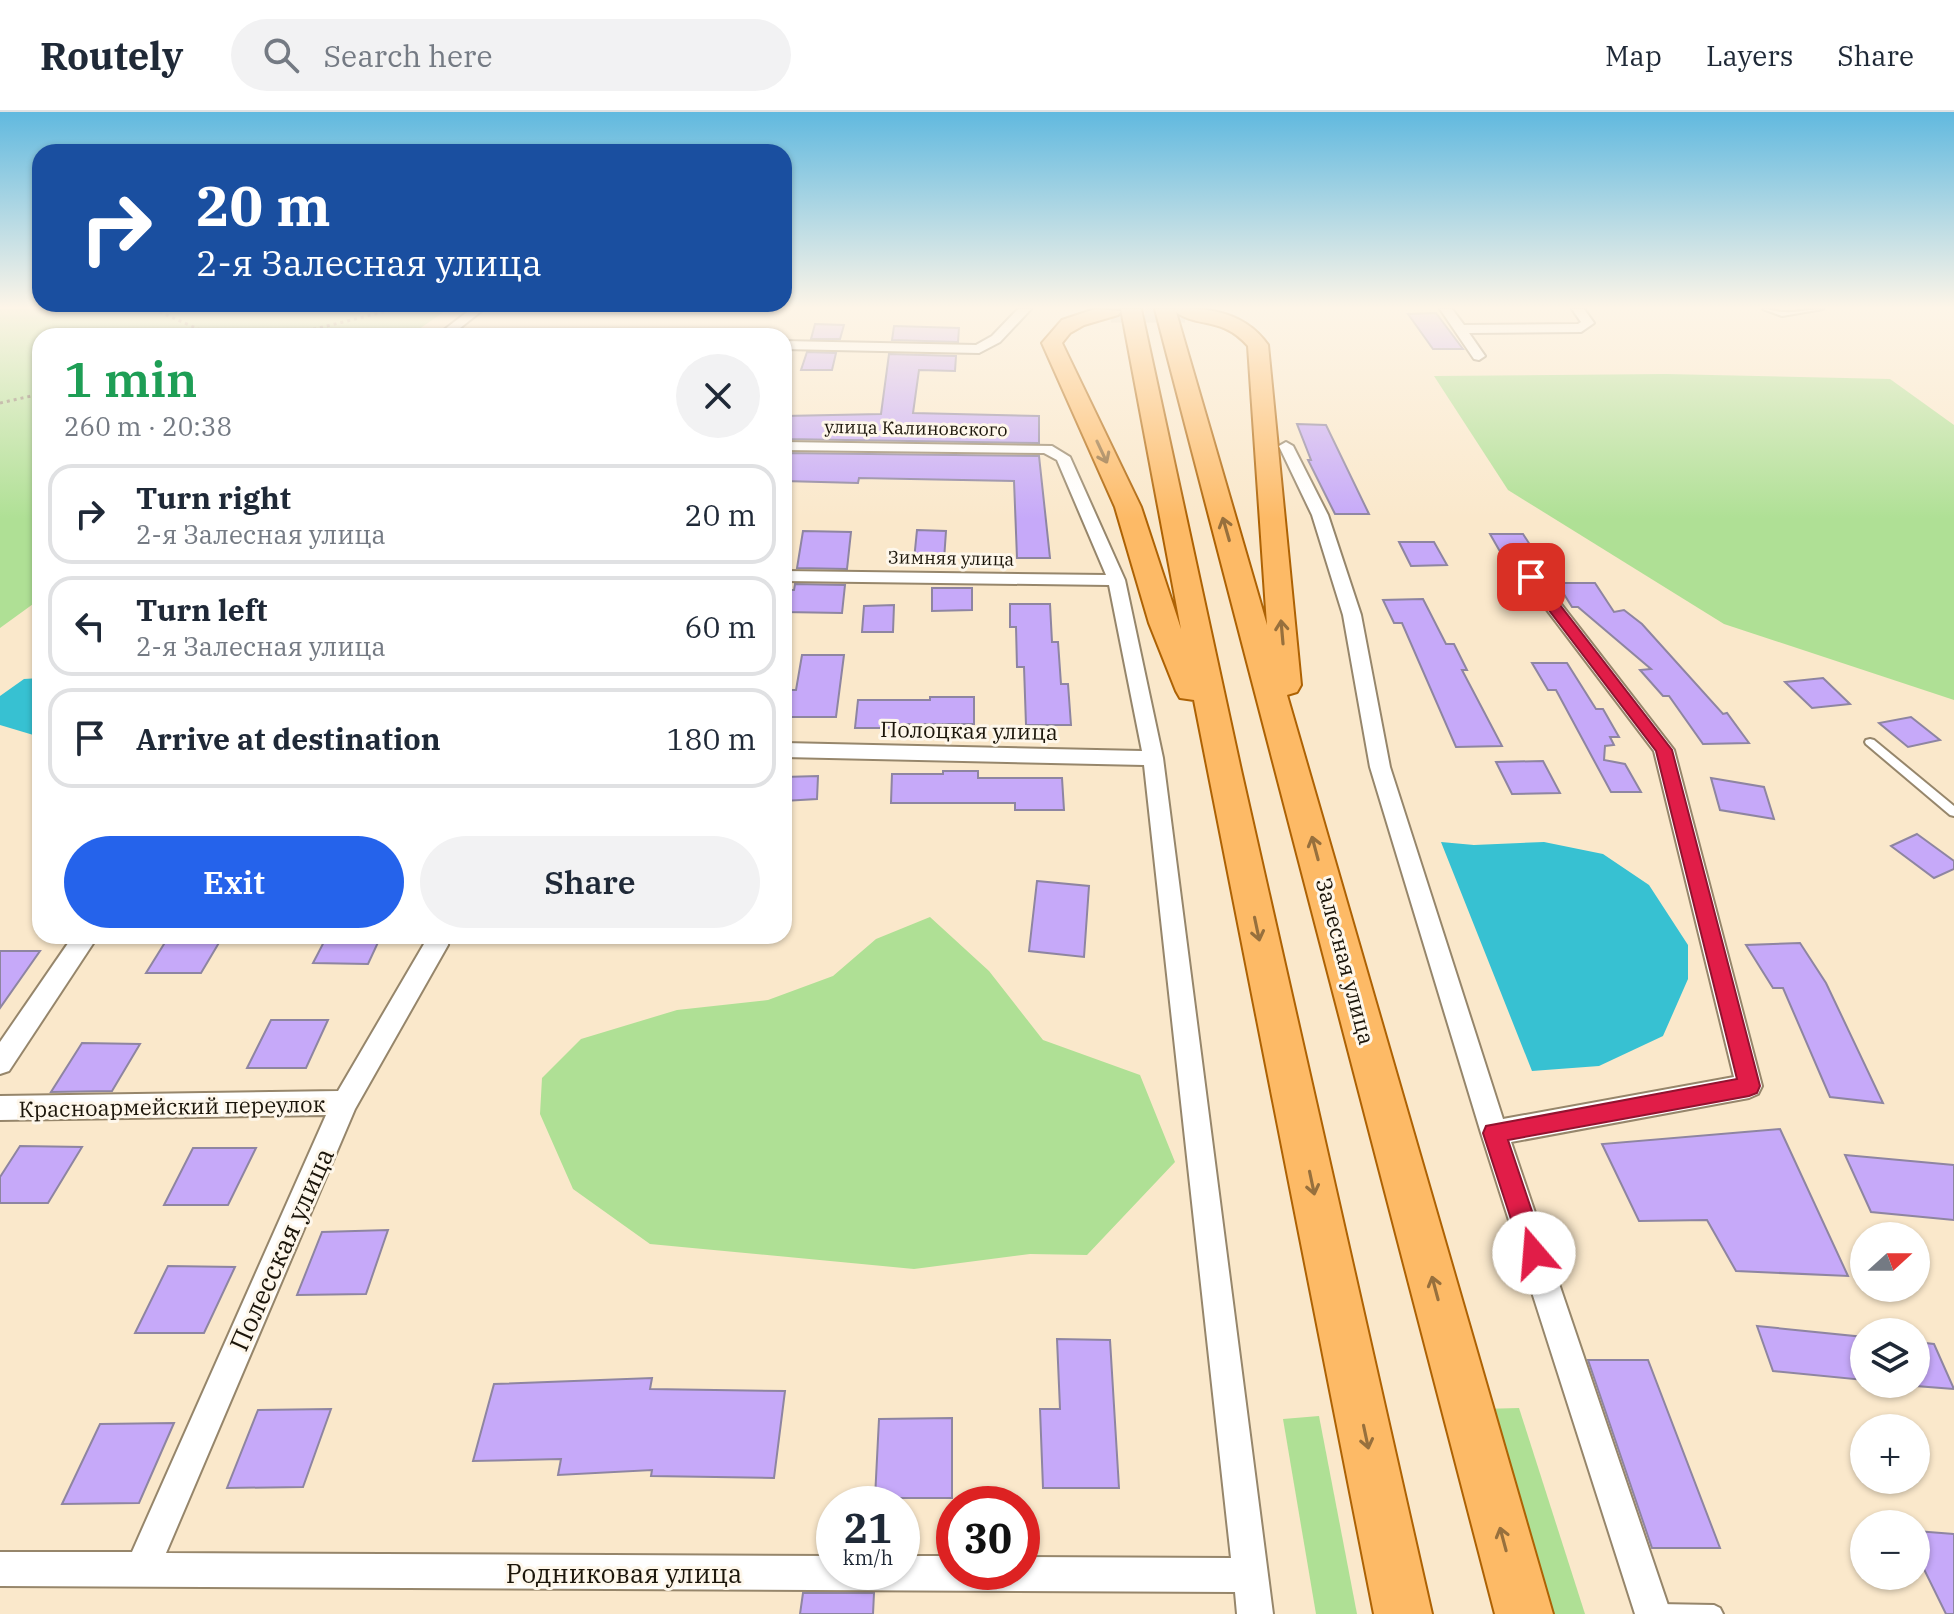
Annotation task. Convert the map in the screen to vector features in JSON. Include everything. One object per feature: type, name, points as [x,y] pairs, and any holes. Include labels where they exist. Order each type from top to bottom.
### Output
[{"type":"main road","points":[[1069,379],[1128,507],[1164,623],[1224,770]]},
{"type":"main road","points":[[1136,379],[1224,770],[1403,1614]]},
{"type":"main road","name":"Залесная улица","points":[[1193,379],[1293,766],[1524,1614]]},
{"type":"main road","points":[[1261,379],[1293,766]]},
{"type":"street","name":"улица Калиновского","points":[[792,446],[1047,449],[1063,457],[1117,580]]},
{"type":"street","points":[[1286,446],[1320,515],[1352,615],[1380,767],[1494,1133],[1653,1613]]},
{"type":"street","name":"Зимняя улица","points":[[792,576],[1117,580]]},
{"type":"street","points":[[1494,1133],[1749,1086],[1664,750],[1531,577]]},
{"type":"street","points":[[1117,580],[1153,758],[1255,1614]]},
{"type":"street","name":"Полоцкая улица","points":[[792,750],[1153,758]]},
{"type":"street","points":[[0,1063],[81,944]]},
{"type":"street","name":"Полесская улица","points":[[141,1571],[345,1103],[436,944]]},
{"type":"street","name":"Красноармейский переулок","points":[[0,1108],[345,1103]]},
{"type":"street","name":"Родниковая улица","points":[[0,1569],[1249,1575]]},
{"type":"lane","points":[[1870,742],[1954,812]]},
{"type":"lane","points":[[1653,1613],[1714,1614]]},
{"type":"path","points":[[0,403],[32,396]]},
{"type":"green space","points":[[0,379],[32,379],[32,605],[0,628]]},
{"type":"green space","points":[[1436,379],[1890,379],[1954,425],[1954,700],[1724,624],[1508,490]]},
{"type":"green space","points":[[930,917],[989,971],[1043,1040],[1140,1075],[1175,1162],[1087,1255],[1030,1254],[914,1269],[650,1244],[573,1189],[540,1114],[542,1078],[581,1039],[677,1010],[768,1000],[833,976],[876,939]]},
{"type":"green space","points":[[1519,1408],[1585,1614],[1546,1614],[1481,1409]]},
{"type":"green space","points":[[1319,1416],[1357,1614],[1316,1614],[1283,1419]]},
{"type":"water","points":[[32,678],[32,735],[0,725],[0,696],[24,679]]},
{"type":"water","points":[[1441,842],[1474,845],[1544,842],[1603,854],[1649,885],[1688,945],[1688,979],[1663,1036],[1599,1066],[1532,1071]]},
{"type":"building","points":[[886,379],[918,379],[913,413],[1039,416],[1039,443],[792,439],[792,416],[881,414]]},
{"type":"building","points":[[1297,424],[1326,425],[1369,514],[1335,514],[1308,460],[1311,460]]},
{"type":"building","points":[[792,453],[1039,456],[1050,558],[1017,558],[1014,481],[859,478],[858,483],[792,481]]},
{"type":"building","points":[[917,530],[946,531],[944,560],[914,560]]},
{"type":"building","points":[[803,531],[851,532],[847,569],[797,568]]},
{"type":"building","points":[[1490,534],[1523,534],[1536,554],[1502,555]]},
{"type":"building","points":[[1399,542],[1434,542],[1447,565],[1411,566]]},
{"type":"building","points":[[1557,583],[1595,583],[1614,612],[1624,610],[1642,624],[1723,714],[1727,713],[1749,743],[1703,744],[1669,696],[1663,696],[1640,670],[1651,669],[1578,607],[1572,607]]},
{"type":"building","points":[[795,584],[845,585],[842,613],[792,612]]},
{"type":"building","points":[[932,588],[972,588],[972,610],[932,611]]},
{"type":"building","points":[[1423,599],[1446,644],[1454,644],[1467,670],[1462,670],[1502,746],[1456,747],[1402,623],[1394,623],[1383,600]]},
{"type":"building","points":[[1010,604],[1050,604],[1052,642],[1058,642],[1061,684],[1068,684],[1071,725],[1026,725],[1024,667],[1017,667],[1016,627],[1010,627]]},
{"type":"building","points":[[894,605],[893,632],[862,632],[864,606]]},
{"type":"building","points":[[802,655],[844,655],[836,717],[792,717],[792,690],[796,690]]},
{"type":"building","points":[[1532,663],[1567,663],[1596,709],[1603,709],[1619,737],[1610,737],[1614,745],[1605,746],[1604,760],[1625,764],[1641,792],[1611,792],[1556,690],[1548,690]]},
{"type":"building","points":[[1823,678],[1850,704],[1812,708],[1785,682]]},
{"type":"building","points":[[930,697],[974,697],[974,724],[900,724],[900,728],[855,728],[858,700],[930,700]]},
{"type":"building","points":[[1911,717],[1940,740],[1908,747],[1879,723]]},
{"type":"building","points":[[1543,761],[1560,793],[1512,794],[1496,762]]},
{"type":"building","points":[[943,771],[978,771],[978,778],[1062,778],[1064,810],[1015,810],[1015,803],[891,803],[892,774],[943,774]]},
{"type":"building","points":[[818,776],[817,799],[792,801],[792,777]]},
{"type":"building","points":[[1711,778],[1764,787],[1774,819],[1720,810]]},
{"type":"building","points":[[1917,834],[1954,861],[1954,869],[1934,878],[1891,846]]},
{"type":"building","points":[[1037,881],[1089,886],[1084,957],[1029,951]]},
{"type":"building","points":[[1800,943],[1826,983],[1883,1103],[1830,1097],[1783,988],[1773,988],[1746,945]]},
{"type":"building","points":[[164,944],[218,944],[201,973],[146,973]]},
{"type":"building","points":[[323,944],[377,944],[368,964],[313,963]]},
{"type":"building","points":[[0,951],[40,951],[0,1008]]},
{"type":"building","points":[[271,1020],[328,1020],[306,1068],[247,1068]]},
{"type":"building","points":[[82,1043],[140,1044],[112,1091],[51,1092]]},
{"type":"building","points":[[1780,1129],[1848,1276],[1736,1271],[1707,1220],[1639,1221],[1602,1144]]},
{"type":"building","points":[[20,1146],[82,1147],[48,1203],[0,1203],[0,1177]]},
{"type":"building","points":[[193,1148],[256,1148],[228,1205],[164,1205]]},
{"type":"building","points":[[1845,1155],[1954,1165],[1954,1220],[1871,1212]]},
{"type":"building","points":[[388,1230],[366,1294],[297,1295],[322,1232]]},
{"type":"building","points":[[168,1266],[235,1267],[204,1333],[135,1333]]},
{"type":"building","points":[[1757,1326],[1850,1336],[1850,1379],[1773,1371]]},
{"type":"building","points":[[1057,1339],[1110,1340],[1119,1488],[1043,1488],[1040,1409],[1060,1409]]},
{"type":"building","points":[[1930,1344],[1934,1344],[1954,1389],[1930,1387]]},
{"type":"building","points":[[1588,1360],[1648,1360],[1720,1548],[1652,1548]]},
{"type":"building","points":[[652,1378],[650,1389],[785,1391],[774,1478],[651,1476],[652,1470],[558,1475],[561,1459],[473,1461],[494,1384]]},
{"type":"building","points":[[331,1409],[303,1487],[227,1488],[258,1410]]},
{"type":"building","points":[[952,1418],[952,1486],[936,1486],[936,1498],[920,1498],[920,1486],[876,1486],[879,1419]]},
{"type":"building","points":[[174,1423],[139,1503],[62,1504],[100,1424]]},
{"type":"building","points":[[1930,1532],[1954,1534],[1954,1614],[1946,1614],[1930,1581]]},
{"type":"building","points":[[803,1593],[874,1593],[873,1614],[800,1614]]},
{"type":"route","points":[[1531,577],[1664,750],[1749,1086],[1494,1133],[1534,1253]]}]
